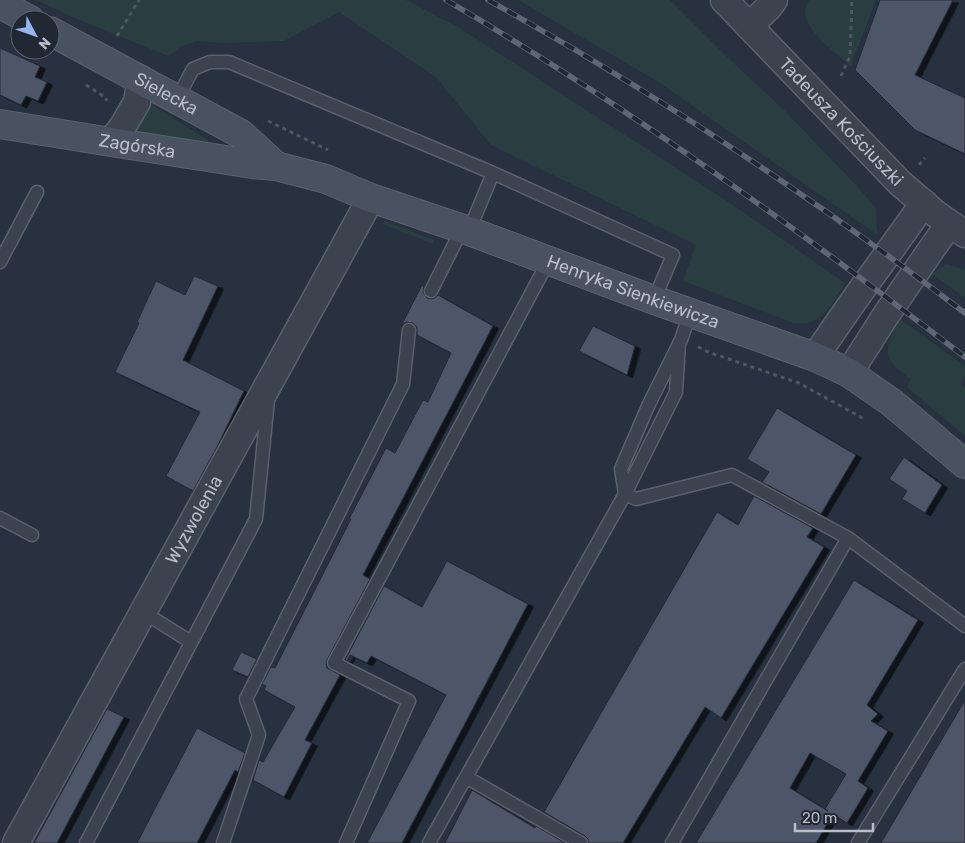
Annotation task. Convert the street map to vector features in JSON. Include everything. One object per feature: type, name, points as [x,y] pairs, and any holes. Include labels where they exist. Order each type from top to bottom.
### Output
[{"type":"street","name":"Tadeusza Kościuszki","points":[[724,0],[900,183],[957,229]]},
{"type":"street","points":[[749,26],[774,0]]},
{"type":"street","points":[[0,4],[11,10]]},
{"type":"street","name":"Sielecka","points":[[60,36],[241,134],[276,166]]},
{"type":"street","points":[[111,142],[137,102],[141,79]]},
{"type":"street","name":"Zagórska","points":[[0,124],[252,164],[276,166]]},
{"type":"street","name":"Henryka Sienkiewicza","points":[[276,166],[326,179],[371,198],[549,260],[654,300],[815,357],[849,373],[891,402],[965,464]]},
{"type":"street","name":"Wyzwolenia","points":[[16,843],[371,198]]},
{"type":"street","points":[[815,357],[924,204]]},
{"type":"street","points":[[849,373],[886,315],[936,244],[957,229]]},
{"type":"lane","points":[[177,99],[193,69],[210,62],[229,62],[493,173],[673,255],[654,300]]},
{"type":"lane","points":[[431,291],[465,230],[493,173]]},
{"type":"lane","points":[[0,262],[37,192]]},
{"type":"lane","points":[[346,843],[409,701],[334,663],[549,260]]},
{"type":"lane","points":[[625,494],[621,469],[649,404],[679,344],[690,312]]},
{"type":"lane","points":[[223,843],[259,736],[246,699],[403,384],[409,330]]},
{"type":"lane","points":[[429,843],[625,494],[676,392],[679,344]]},
{"type":"lane","points":[[86,843],[256,519],[269,382]]},
{"type":"lane","points":[[625,494],[636,499],[732,475],[848,538],[965,626]]},
{"type":"lane","points":[[0,518],[32,535]]},
{"type":"lane","points":[[672,843],[848,538]]},
{"type":"lane","points":[[143,612],[191,642]]},
{"type":"lane","points":[[858,843],[965,669]]},
{"type":"lane","points":[[466,776],[581,843]]},
{"type":"path","points":[[116,37],[138,0]]},
{"type":"path","points":[[841,76],[850,56],[852,0]]},
{"type":"path","points":[[86,85],[105,97],[108,102]]},
{"type":"path","points":[[267,120],[330,151]]},
{"type":"path","points":[[917,166],[925,158]]},
{"type":"green space","points":[[36,0],[406,0],[458,27],[733,205],[845,283],[831,306],[822,316],[807,323],[794,323],[683,281],[696,245],[491,145],[436,77],[339,12],[284,41],[224,43],[197,41],[180,47],[168,56]]},
{"type":"green space","points":[[518,0],[670,0],[783,109],[857,186],[876,208],[877,234],[657,81]]},
{"type":"green space","points":[[809,0],[876,0],[851,66],[823,42],[810,26],[805,12]]},
{"type":"green space","points":[[149,103],[211,142],[136,134]]},
{"type":"green space","points":[[385,221],[434,240],[433,244],[382,224]]},
{"type":"green space","points":[[946,264],[965,270],[965,298],[932,274]]},
{"type":"green space","points":[[901,320],[965,366],[965,376],[960,383],[965,387],[965,436],[907,387],[911,379],[890,360],[888,355],[889,342],[896,323]]},
{"type":"building","points":[[880,0],[953,0],[915,75],[965,98],[965,154],[915,130],[855,70]]},
{"type":"building","points":[[0,48],[10,52],[10,60],[27,60],[40,66],[35,77],[47,82],[38,101],[26,96],[21,105],[0,95]]},
{"type":"building","points":[[194,276],[218,286],[183,360],[244,391],[193,491],[166,476],[200,412],[115,372],[139,323],[137,322],[156,281],[185,295]]},
{"type":"building","points":[[422,285],[424,287],[423,292],[427,298],[432,299],[438,295],[493,326],[363,575],[370,579],[326,664],[327,668],[340,675],[305,740],[312,743],[284,797],[253,780],[259,760],[263,762],[295,707],[264,690],[266,686],[262,684],[271,667],[275,668],[386,448],[395,453],[423,400],[428,402],[451,353],[417,335],[417,327],[413,323],[406,322],[401,326]]},
{"type":"building","points":[[593,326],[635,346],[627,375],[579,351]]},
{"type":"building","points":[[777,408],[856,455],[821,514],[762,482],[769,472],[747,459]]},
{"type":"building","points":[[904,457],[942,485],[925,513],[902,499],[907,491],[889,479]]},
{"type":"building","points":[[754,496],[813,528],[807,537],[824,547],[721,718],[705,707],[623,843],[589,843],[585,836],[544,812],[717,512],[738,525]]},
{"type":"building","points":[[447,561],[528,604],[402,843],[367,843],[446,695],[371,656],[367,663],[350,655],[347,661],[345,660],[384,586],[422,607]]},
{"type":"building","points":[[854,580],[918,620],[867,705],[878,714],[871,721],[888,731],[858,781],[868,788],[847,823],[833,814],[816,843],[696,843]],"holes":[[[810,753],[846,774],[825,809],[828,811],[790,788]]]},
{"type":"building","points":[[241,652],[257,659],[248,677],[232,670]]},
{"type":"building","points":[[965,700],[965,843],[881,843],[925,768]]},
{"type":"building","points":[[107,709],[124,717],[57,843],[34,843]]},
{"type":"building","points":[[197,728],[245,753],[238,772],[235,770],[197,843],[137,843]]},
{"type":"building","points":[[472,790],[535,828],[536,826],[565,843],[445,843]]},
{"type":"railway","points":[[446,0],[580,82],[711,170],[839,262],[965,357]]},
{"type":"railway","points":[[488,0],[550,35],[732,148],[908,270],[965,313]]}]
